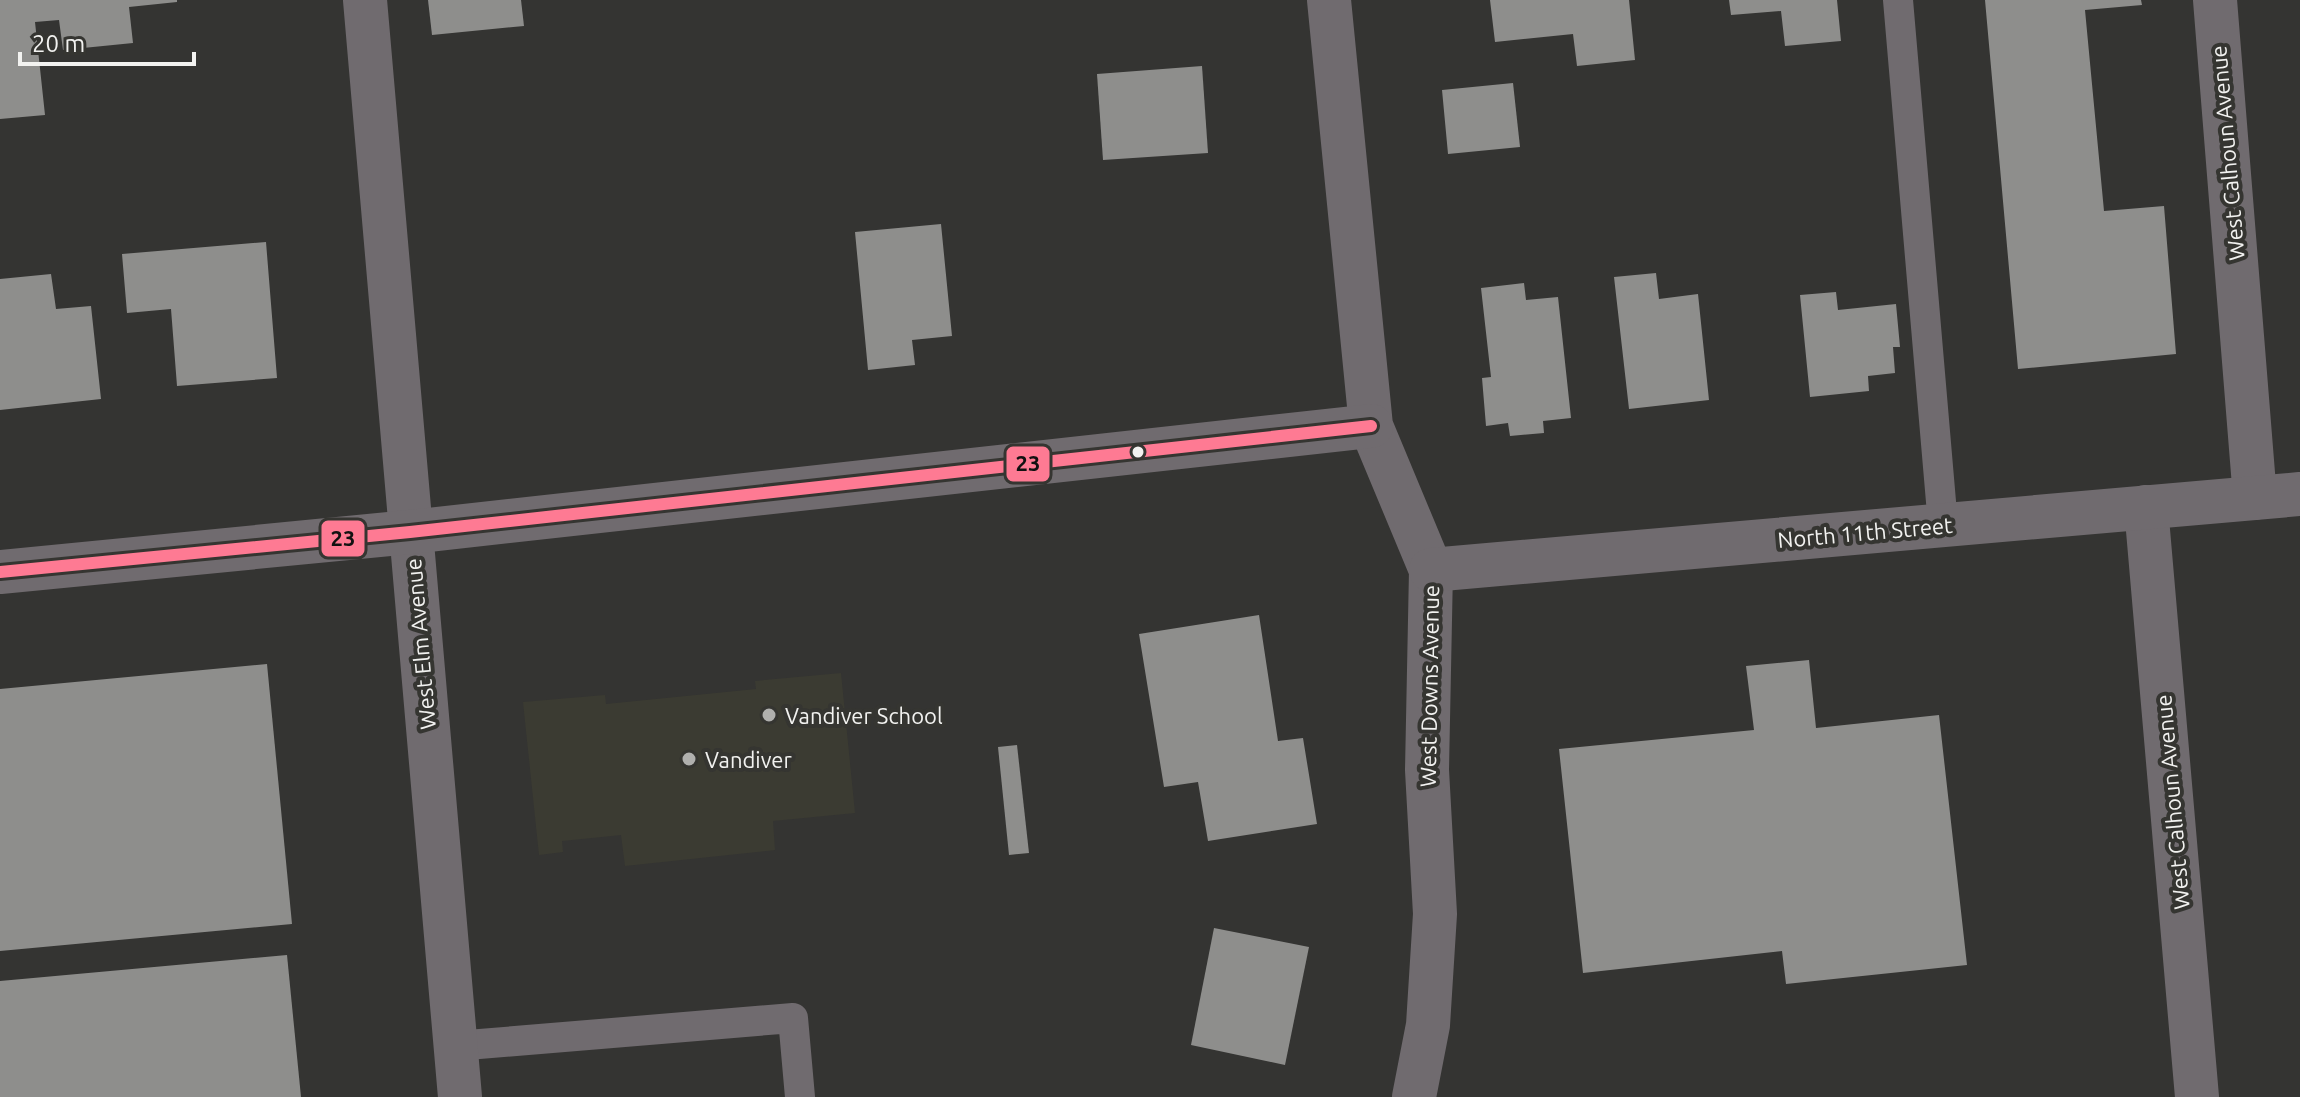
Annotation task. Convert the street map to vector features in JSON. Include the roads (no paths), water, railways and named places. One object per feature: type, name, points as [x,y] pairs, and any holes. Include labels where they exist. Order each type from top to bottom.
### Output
[{"type":"street","name":"West Elm Avenue","points":[[365,0],[460,1097]]},
{"type":"street","name":"West Downs Avenue","points":[[1329,0],[1371,426],[1431,570],[1427,770],[1435,914],[1428,1025],[1414,1097]]},
{"type":"street","name":"West Calhoun Avenue","points":[[2215,0],[2255,498]]},
{"type":"street","points":[[0,572],[410,532],[1371,426]]},
{"type":"street","name":"North 11th Street","points":[[1431,570],[2300,494]]},
{"type":"street","name":"West Calhoun Avenue","points":[[2146,507],[2197,1097]]},
{"type":"lane","points":[[1898,0],[1943,525]]},
{"type":"lane","points":[[455,1046],[793,1018],[800,1097]]},
{"type":"place","name":"Vandiver School","points":[[769,715]]},
{"type":"place","name":"Vandiver","points":[[689,759]]}]
